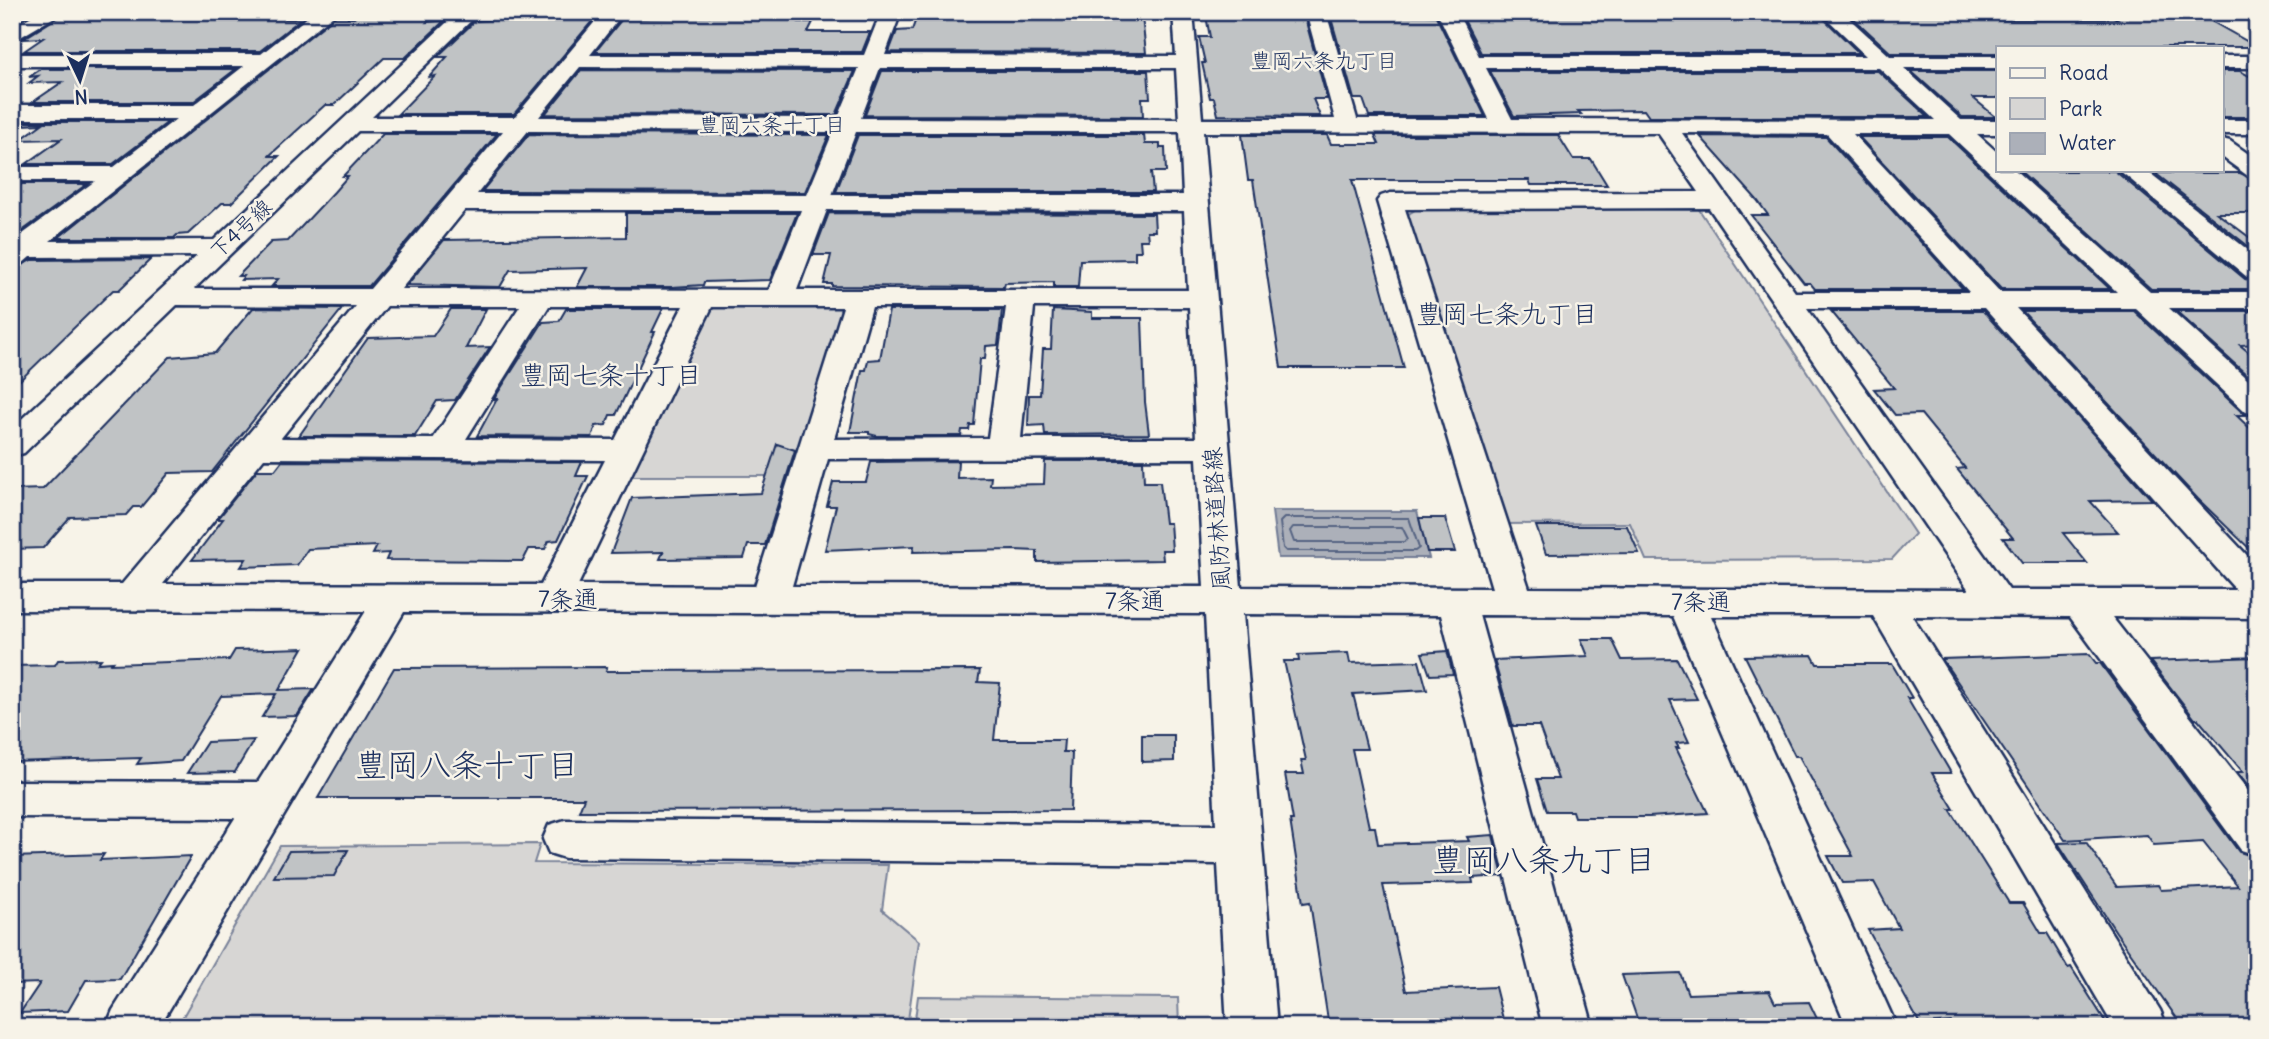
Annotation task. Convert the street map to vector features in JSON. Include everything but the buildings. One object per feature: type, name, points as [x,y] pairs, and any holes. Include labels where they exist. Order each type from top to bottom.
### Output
[{"type":"street","points":[[12,36],[52,12]]},
{"type":"street","points":[[16,252],[327,12]]},
{"type":"street","name":"下4号線","points":[[12,446],[470,12]]},
{"type":"street","points":[[131,598],[614,12]]},
{"type":"street","points":[[779,300],[891,12]]},
{"type":"street","name":"風防林道路線","points":[[1183,12],[1252,1027]]},
{"type":"street","points":[[1316,12],[1348,126]]},
{"type":"street","points":[[1447,12],[1504,126]]},
{"type":"street","points":[[1830,12],[1996,164]]},
{"type":"street","points":[[2251,12],[2257,16]]},
{"type":"street","points":[[12,60],[265,60]]},
{"type":"street","points":[[12,79],[44,60]]},
{"type":"street","points":[[574,61],[1186,62]]},
{"type":"street","points":[[1472,62],[1996,62]]},
{"type":"street","points":[[2224,62],[2257,62]]},
{"type":"street","points":[[12,112],[198,112]]},
{"type":"street","points":[[352,124],[1996,127]]},
{"type":"street","points":[[1665,126],[1998,603]]},
{"type":"street","points":[[1833,126],[2257,590]]},
{"type":"street","points":[[2224,127],[2257,127]]},
{"type":"street","points":[[2224,147],[2257,171]]},
{"type":"street","points":[[2004,172],[2257,405]]},
{"type":"street","points":[[2133,172],[2257,271]]},
{"type":"street","points":[[12,174],[119,174]]},
{"type":"street","points":[[1515,602],[1390,201],[1717,200]]},
{"type":"street","points":[[457,202],[1196,203]]},
{"type":"street","points":[[16,252],[220,248]]},
{"type":"street","points":[[170,297],[1202,299]]},
{"type":"street","points":[[443,449],[539,299]]},
{"type":"street","points":[[553,599],[701,299]]},
{"type":"street","points":[[769,600],[860,299]]},
{"type":"street","points":[[1003,450],[1021,300]]},
{"type":"street","points":[[1787,300],[2257,300]]},
{"type":"street","points":[[253,448],[628,450]]},
{"type":"street","points":[[813,449],[1213,448]]},
{"type":"street","name":"7条通","points":[[12,597],[2257,604]]},
{"type":"street","points":[[131,1027],[393,599]]},
{"type":"street","points":[[1457,602],[1569,1027]]},
{"type":"street","points":[[1686,602],[1872,1027]]},
{"type":"street","points":[[1884,603],[2142,1027]]},
{"type":"street","points":[[2080,604],[2257,836]]},
{"type":"street","points":[[12,799],[271,800]]},
{"type":"street","points":[[565,839],[1239,845]]},
{"type":"green space","points":[[1425,204],[1696,205],[1915,534],[1892,559],[1646,560],[1630,523],[1505,524],[1407,215]]},
{"type":"green space","points":[[703,307],[848,307],[793,476],[627,476]]},
{"type":"green space","points":[[540,844],[534,863],[888,865],[882,910],[919,941],[907,1027],[177,1027],[280,846]]},
{"type":"green space","points":[[918,996],[1178,998],[1179,1027],[914,1027]]},
{"type":"water","points":[[1272,511],[1417,511],[1429,558],[1278,558]]},
{"type":"district","name":"豊岡六条九丁目","points":[[1324,61]]},
{"type":"district","name":"豊岡六条十丁目","points":[[772,125]]},
{"type":"district","name":"豊岡七条九丁目","points":[[1507,314]]},
{"type":"district","name":"豊岡七条十丁目","points":[[611,375]]},
{"type":"district","name":"豊岡八条十丁目","points":[[467,765]]},
{"type":"district","name":"豊岡八条九丁目","points":[[1544,860]]}]
